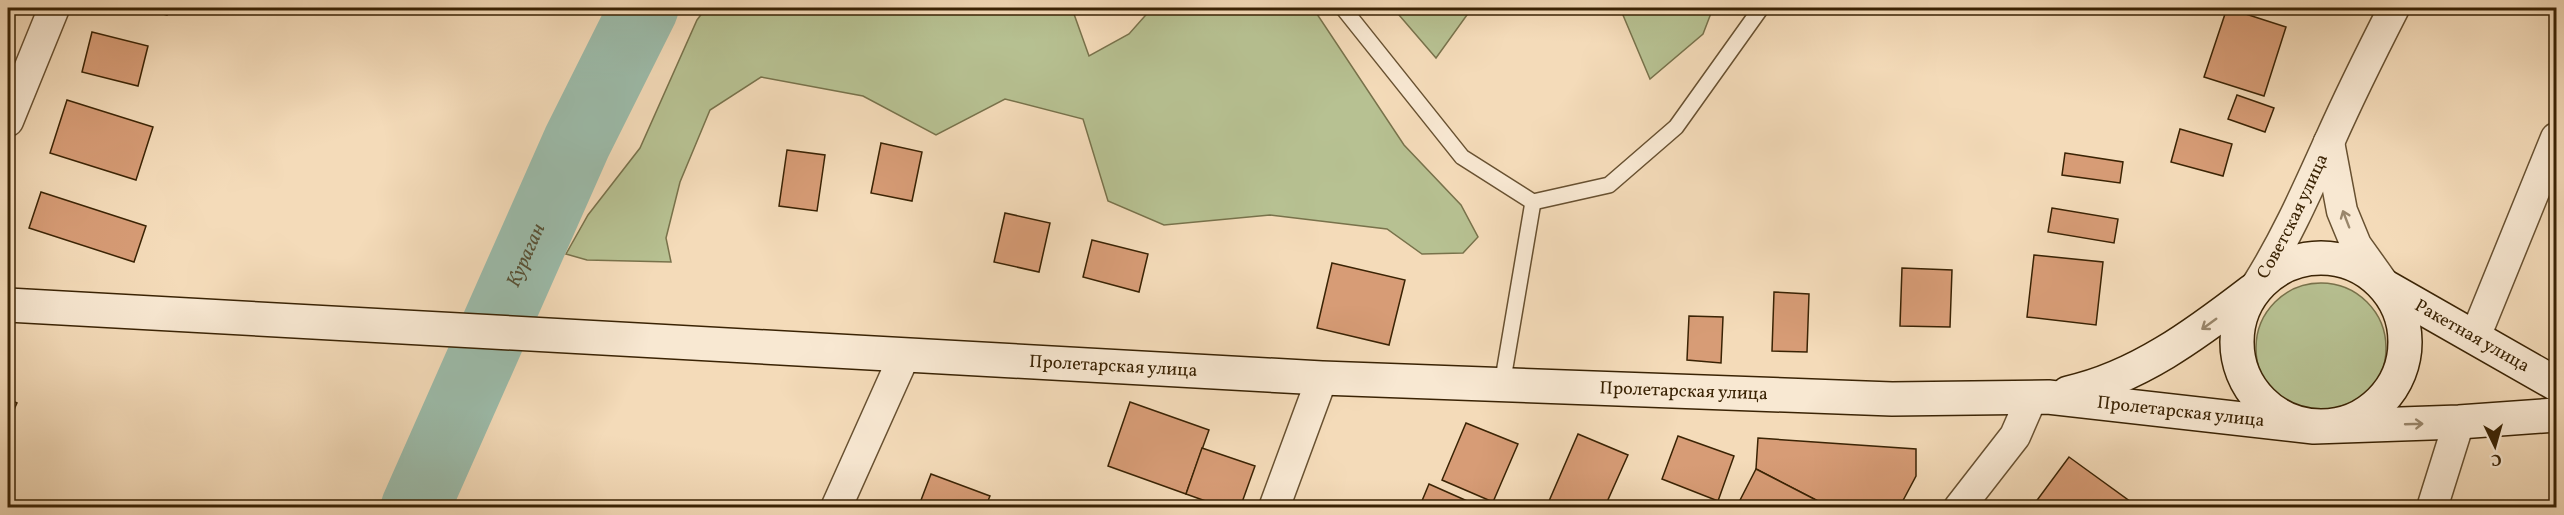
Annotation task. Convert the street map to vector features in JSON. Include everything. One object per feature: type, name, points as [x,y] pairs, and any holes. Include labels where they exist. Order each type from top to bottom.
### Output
[{"type":"main road","points":[[2314,428],[2350,423],[2382,403],[2404,362],[2403,316],[2386,286],[2360,266],[2327,257],[2300,260],[2275,271],[2255,288],[2241,312],[2236,353],[2251,392],[2278,417],[2314,428],[2556,415]]},
{"type":"main road","name":"Ракетная улица","points":[[2386,286],[2556,384]]},
{"type":"main road","name":"Пролетарская улица","points":[[2040,397],[2095,387],[2143,365],[2205,327],[2255,288]]},
{"type":"main road","name":"Пролетарская улица","points":[[8,305],[1322,378],[1892,399],[2040,397],[2314,428]]},
{"type":"street","points":[[8,121],[54,8]]},
{"type":"street","name":"Советская улица","points":[[2255,288],[2293,222],[2394,8]]},
{"type":"street","points":[[2475,337],[2556,138]]},
{"type":"street","name":"Советская улица","points":[[2329,142],[2342,211],[2356,245],[2386,286]]},
{"type":"street","points":[[836,507],[905,354]]},
{"type":"street","points":[[1274,507],[1322,378]]},
{"type":"street","points":[[1959,507],[2015,436],[2040,397]]},
{"type":"street","points":[[2432,507],[2459,422]]},
{"type":"lane","points":[[1343,8],[1462,157],[1533,202],[1609,185],[1676,127],[1761,8]]},
{"type":"lane","points":[[1502,385],[1533,202]]},
{"type":"green space","points":[[706,8],[1074,8],[1089,56],[1129,34],[1152,8],[1313,8],[1404,145],[1461,205],[1478,237],[1463,253],[1422,254],[1387,229],[1270,215],[1164,225],[1108,201],[1083,119],[1005,99],[936,135],[863,96],[761,77],[710,110],[680,182],[666,238],[671,262],[587,260],[566,254],[588,215],[640,148],[697,20]]},
{"type":"green space","points":[[1393,8],[1472,8],[1436,58]]},
{"type":"green space","points":[[1620,8],[1713,8],[1703,34],[1650,79]]},
{"type":"green space","points":[[2321,283],[2346,288],[2367,302],[2381,323],[2386,348],[2381,373],[2367,394],[2346,408],[2321,413],[2296,408],[2275,394],[2261,373],[2256,348],[2261,323],[2275,302],[2296,288]]},
{"type":"building","points":[[141,8],[169,8],[167,15]]},
{"type":"building","points":[[2227,8],[2286,27],[2264,96],[2204,77]]},
{"type":"building","points":[[92,32],[148,46],[138,86],[82,72]]},
{"type":"building","points":[[2237,95],[2274,108],[2265,132],[2228,119]]},
{"type":"building","points":[[67,100],[153,127],[136,180],[50,153]]},
{"type":"building","points":[[2180,129],[2232,144],[2223,176],[2171,162]]},
{"type":"building","points":[[881,143],[922,152],[912,201],[871,193]]},
{"type":"building","points":[[787,150],[825,155],[817,211],[779,206]]},
{"type":"building","points":[[2065,153],[2123,162],[2120,183],[2062,175]]},
{"type":"building","points":[[41,192],[146,226],[134,262],[29,228]]},
{"type":"building","points":[[2052,208],[2118,219],[2114,243],[2048,232]]},
{"type":"building","points":[[1005,213],[1050,223],[1039,272],[994,262]]},
{"type":"building","points":[[1092,240],[1148,254],[1139,292],[1083,277]]},
{"type":"building","points":[[2034,255],[2103,262],[2096,325],[2027,317]]},
{"type":"building","points":[[1332,263],[1405,280],[1389,345],[1317,328]]},
{"type":"building","points":[[1902,268],[1952,270],[1950,327],[1900,326]]},
{"type":"building","points":[[1774,292],[1809,294],[1807,352],[1772,351]]},
{"type":"building","points":[[1689,316],[1723,317],[1721,363],[1687,360]]},
{"type":"building","points":[[8,399],[17,403],[8,423]]},
{"type":"building","points":[[1130,402],[1209,430],[1186,494],[1108,466]]},
{"type":"building","points":[[1466,423],[1518,444],[1493,502],[1442,480]]},
{"type":"building","points":[[1578,434],[1628,455],[1607,502],[1620,508],[1546,508]]},
{"type":"building","points":[[1678,436],[1734,456],[1718,501],[1662,479]]},
{"type":"building","points":[[1758,438],[1916,449],[1916,476],[1899,508],[1818,501],[1756,469]]},
{"type":"building","points":[[1202,448],[1255,466],[1240,508],[1225,508],[1186,494]]},
{"type":"building","points":[[2069,457],[2131,502],[2127,508],[2032,507]]},
{"type":"building","points":[[1756,469],[1818,501],[1815,508],[1736,508]]},
{"type":"building","points":[[931,474],[990,496],[985,508],[918,508]]},
{"type":"building","points":[[1429,484],[1474,504],[1473,508],[1419,508]]},
{"type":"waterway","name":"Кураган","points":[[415,508],[577,142],[644,8]]}]
